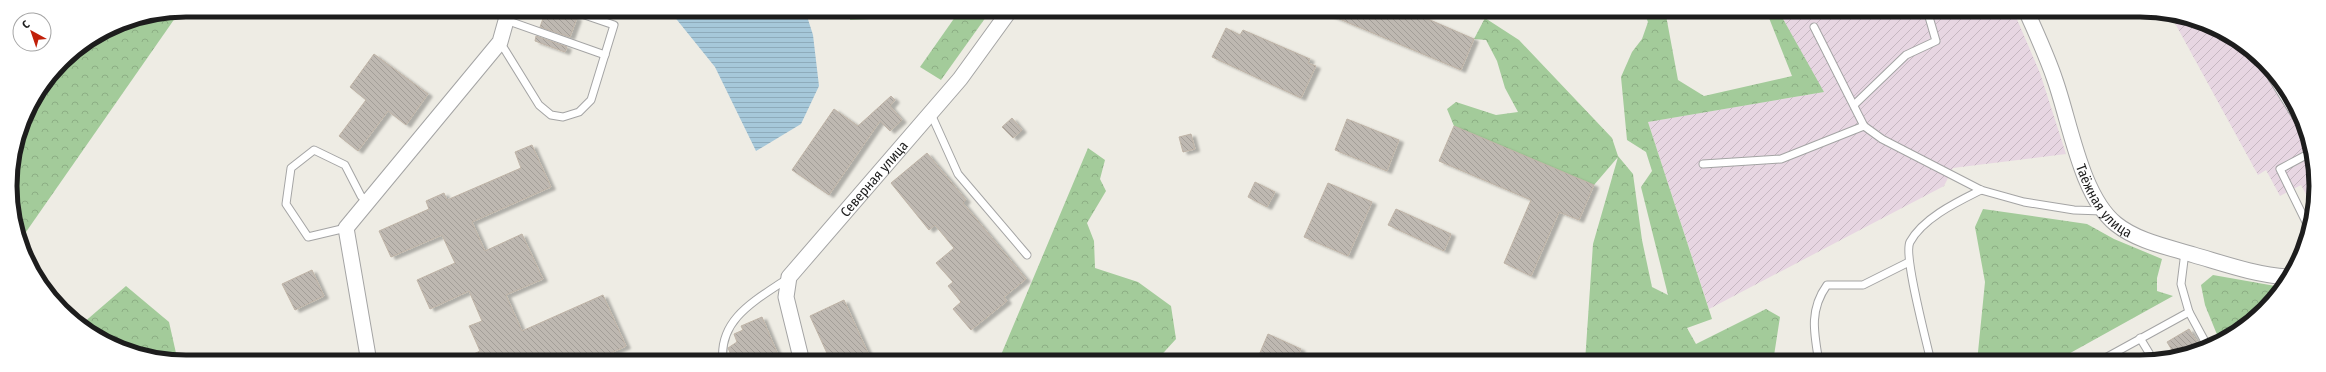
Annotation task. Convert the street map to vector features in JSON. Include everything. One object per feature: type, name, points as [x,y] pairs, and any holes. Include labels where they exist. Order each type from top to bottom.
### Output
[{"type":"street","points":[[367,355],[346,228],[500,42],[507,17]]},
{"type":"street","name":"Северная улица","points":[[789,277],[931,114],[992,38],[1006,17]]},
{"type":"street","name":"Таёжная улица","points":[[2029,17],[2055,81],[2085,176],[2093,196],[2102,211],[2130,233],[2185,252],[2250,271],[2283,276]]},
{"type":"street","points":[[789,277],[786,297],[800,355]]},
{"type":"lane","points":[[513,17],[605,54]]},
{"type":"lane","points":[[500,42],[539,105],[551,115],[563,117],[579,112],[591,100],[614,25],[591,17]]},
{"type":"lane","points":[[1854,105],[1906,55],[1936,41],[1929,17]]},
{"type":"lane","points":[[1814,27],[1864,126],[1882,139],[1981,190],[2024,202],[2059,208],[2102,211]]},
{"type":"lane","points":[[931,114],[958,174],[1027,255]]},
{"type":"lane","points":[[1703,164],[1781,159],[1864,126]]},
{"type":"lane","points":[[346,228],[308,237],[286,204],[292,168],[314,150],[345,166],[361,196],[368,202]]},
{"type":"lane","points":[[2305,221],[2280,169],[2306,155]]},
{"type":"lane","points":[[1929,355],[1909,262],[1909,243],[1917,232],[1959,201],[1981,190]]},
{"type":"lane","points":[[2185,252],[2181,284],[2189,312],[2206,342]]},
{"type":"lane","points":[[1818,355],[1813,327],[1818,297],[1827,285],[1863,285],[1909,262]]},
{"type":"lane","points":[[722,355],[721,347],[727,330],[743,310],[789,277]]},
{"type":"lane","points":[[2110,355],[2189,312]]},
{"type":"lane","points":[[2140,338],[2150,355]]},
{"type":"shaded area","points":[[1782,17],[2016,17],[2040,73],[2066,154],[1953,168],[1944,186],[1709,309],[1648,122],[1823,92]]},
{"type":"shaded area","points":[[2173,20],[2215,34],[2234,45],[2260,66],[2281,92],[2292,111],[2306,153],[2309,175],[2309,199],[2301,185],[2280,196],[2266,170],[2258,175]]},
{"type":"green space","points":[[176,17],[24,234],[20,219],[17,197],[18,164],[30,121],[45,92],[66,66],[92,45],[111,34],[153,20]]},
{"type":"green space","points":[[850,17],[892,17],[891,18],[850,20]]},
{"type":"green space","points":[[955,17],[986,17],[941,80],[920,67]]},
{"type":"green space","points":[[1646,17],[1666,17],[1678,80],[1704,96],[1792,76],[1769,18],[1782,17],[1824,92],[1648,122],[1712,319],[1687,328],[1696,344],[1766,309],[1780,317],[1774,355],[1585,355],[1593,244],[1618,157],[1594,185],[1454,126],[1447,109],[1456,102],[1496,115],[1518,112],[1505,88],[1497,61],[1486,40],[1474,39],[1485,18],[1519,40],[1612,138],[1618,156],[1633,174],[1642,240],[1652,287],[1668,295],[1641,187],[1652,171],[1646,152],[1627,140],[1621,77],[1632,52],[1642,39],[1648,22]]},
{"type":"green space","points":[[1088,148],[1105,160],[1100,179],[1106,191],[1087,223],[1094,241],[1095,268],[1138,282],[1171,306],[1176,339],[1161,355],[1001,355]]},
{"type":"green space","points":[[1983,209],[2087,224],[2114,239],[2162,259],[2157,278],[2157,291],[2173,296],[2067,355],[1978,355],[1985,282],[1975,227]]},
{"type":"green space","points":[[2213,275],[2276,286],[2260,306],[2234,327],[2218,336],[2205,305],[2201,285]]},
{"type":"green space","points":[[126,286],[169,322],[176,355],[153,352],[121,342],[111,338],[85,321]]},
{"type":"water","points":[[675,17],[807,17],[813,35],[819,86],[801,124],[756,151],[715,67]]},
{"type":"building","points":[[544,17],[577,18],[570,37],[540,27]]},
{"type":"building","points":[[1335,17],[1423,17],[1474,39],[1461,70]]},
{"type":"building","points":[[1226,28],[1240,35],[1243,30],[1310,59],[1308,63],[1316,66],[1301,98],[1212,57]]},
{"type":"building","points":[[536,36],[567,47],[565,52],[535,41]]},
{"type":"building","points":[[374,54],[428,94],[406,125],[388,111],[358,151],[339,136],[366,100],[350,87]]},
{"type":"building","points":[[891,96],[895,100],[890,106],[902,120],[890,131],[880,121],[829,195],[792,170],[834,109],[858,126]]},
{"type":"building","points":[[1012,118],[1022,130],[1013,138],[1002,127]]},
{"type":"building","points":[[1347,119],[1399,140],[1387,171],[1335,150]]},
{"type":"building","points":[[1454,126],[1594,185],[1579,220],[1559,212],[1531,276],[1504,263],[1531,200],[1439,161]]},
{"type":"building","points":[[1191,134],[1195,149],[1183,152],[1179,137]]},
{"type":"building","points":[[532,145],[551,187],[472,222],[485,251],[522,234],[543,279],[506,295],[522,331],[603,295],[626,346],[606,355],[472,355],[480,351],[469,326],[482,321],[469,291],[430,309],[417,280],[455,263],[442,235],[391,257],[379,231],[429,209],[426,201],[444,193],[447,200],[521,168],[515,152]]},
{"type":"building","points":[[927,153],[966,200],[963,203],[1026,279],[1004,297],[1007,301],[971,330],[953,309],[961,302],[948,286],[953,282],[936,263],[954,248],[935,225],[929,230],[891,183]]},
{"type":"building","points":[[1255,182],[1275,192],[1267,207],[1248,197]]},
{"type":"building","points":[[1328,183],[1372,202],[1348,256],[1304,237]]},
{"type":"building","points":[[1396,209],[1451,234],[1444,251],[1388,225]]},
{"type":"building","points":[[312,270],[324,296],[295,310],[282,284]]},
{"type":"building","points":[[844,300],[869,355],[828,355],[810,316]]},
{"type":"building","points":[[762,317],[778,355],[731,355],[728,348],[737,342],[734,334],[743,330],[741,326]]},
{"type":"building","points":[[2189,329],[2199,344],[2173,352],[2167,342]]},
{"type":"building","points":[[1268,334],[1301,349],[1298,355],[1259,355]]}]
